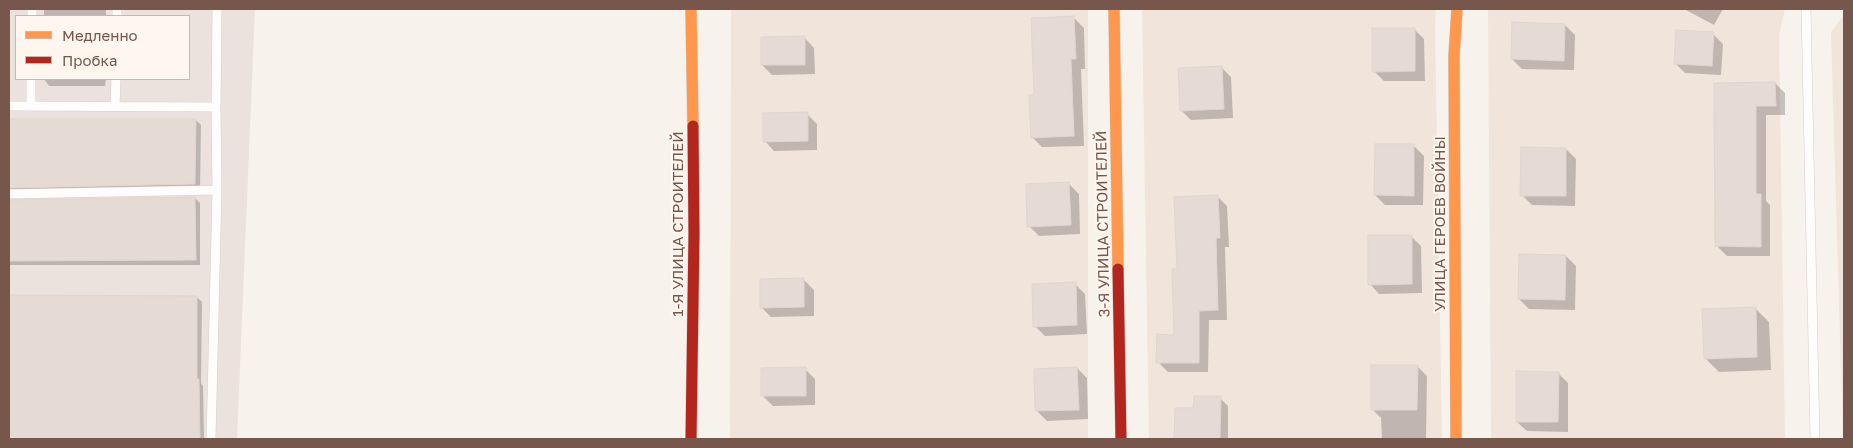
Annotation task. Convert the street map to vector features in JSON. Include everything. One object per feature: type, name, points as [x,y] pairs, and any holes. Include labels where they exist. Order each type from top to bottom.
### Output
[{"type":"street","name":"1-Я УЛИЦА СТРОИТЕЛЕЙ","points":[[691,439],[694,234],[692,9]]},
{"type":"street","name":"3-Я УЛИЦА СТРОИТЕЛЕЙ","points":[[1114,9],[1121,439]]},
{"type":"street","name":"УЛИЦА ГЕРОЕВ ВОЙНЫ","points":[[1456,439],[1454,56],[1457,9]]},
{"type":"lane","points":[[211,439],[217,190],[217,9]]},
{"type":"lane","points":[[1806,9],[1815,439]]},
{"type":"lane","points":[[31,80],[31,106]]},
{"type":"lane","points":[[115,106],[116,80]]},
{"type":"lane","points":[[9,106],[216,107]]},
{"type":"lane","points":[[9,194],[217,190]]},
{"type":"shaded area","points":[[9,9],[255,9],[237,439],[9,439]]},
{"type":"shaded area","points":[[731,9],[1088,9],[1088,439],[730,439]]},
{"type":"shaded area","points":[[1142,9],[1436,9],[1442,439],[1149,439]]},
{"type":"shaded area","points":[[1488,9],[1785,9],[1779,35],[1785,439],[1491,439]]},
{"type":"shaded area","points":[[1844,15],[1844,439],[1843,439],[1831,32]]},
{"type":"building","points":[[1074,16],[1076,59],[1071,59],[1074,136],[1031,138],[1029,95],[1034,95],[1031,18]]},
{"type":"building","points":[[1512,22],[1565,24],[1564,61],[1511,59]]},
{"type":"building","points":[[1372,28],[1415,28],[1415,71],[1372,72]]},
{"type":"building","points":[[1676,30],[1714,32],[1712,66],[1674,64]]},
{"type":"building","points":[[805,36],[805,65],[761,65],[761,37]]},
{"type":"building","points":[[1222,66],[1224,109],[1180,111],[1178,68]]},
{"type":"building","points":[[1775,82],[1776,106],[1756,106],[1756,194],[1761,194],[1761,247],[1715,246],[1714,83]]},
{"type":"building","points":[[808,112],[808,141],[763,142],[763,113]]},
{"type":"building","points":[[9,119],[196,119],[195,184],[9,188]]},
{"type":"building","points":[[1375,144],[1414,144],[1414,196],[1374,195]]},
{"type":"building","points":[[1521,147],[1566,148],[1566,196],[1520,196]]},
{"type":"building","points":[[1069,182],[1071,225],[1027,227],[1026,184]]},
{"type":"building","points":[[1218,195],[1220,238],[1216,238],[1218,310],[1199,311],[1199,363],[1156,363],[1157,334],[1174,335],[1172,269],[1177,269],[1174,197]]},
{"type":"building","points":[[195,197],[196,260],[9,261],[9,200]]},
{"type":"building","points":[[1368,235],[1412,235],[1412,284],[1368,285]]},
{"type":"building","points":[[1519,254],[1566,255],[1565,300],[1518,299]]},
{"type":"building","points":[[804,278],[804,307],[760,308],[760,279]]},
{"type":"building","points":[[1076,282],[1077,325],[1033,327],[1032,284]]},
{"type":"building","points":[[9,295],[197,296],[197,379],[199,379],[200,439],[9,439]]},
{"type":"building","points":[[1756,307],[1757,357],[1704,359],[1702,309]]},
{"type":"building","points":[[1371,365],[1418,365],[1417,410],[1371,410]]},
{"type":"building","points":[[806,367],[806,396],[761,396],[761,368]]},
{"type":"building","points":[[1077,367],[1079,410],[1035,411],[1034,369]]},
{"type":"building","points":[[1516,371],[1559,372],[1558,422],[1516,422]]},
{"type":"building","points":[[1194,396],[1221,396],[1220,439],[1174,439],[1175,408],[1193,408]]},
{"type":"traffic: slow","points":[[691,9],[693,126]]},
{"type":"traffic: slow","points":[[1114,9],[1118,269]]},
{"type":"traffic: slow","points":[[1456,439],[1454,56],[1457,9]]},
{"type":"traffic: jam","points":[[691,439],[694,234],[693,126]]},
{"type":"traffic: jam","points":[[1118,269],[1121,439]]}]
